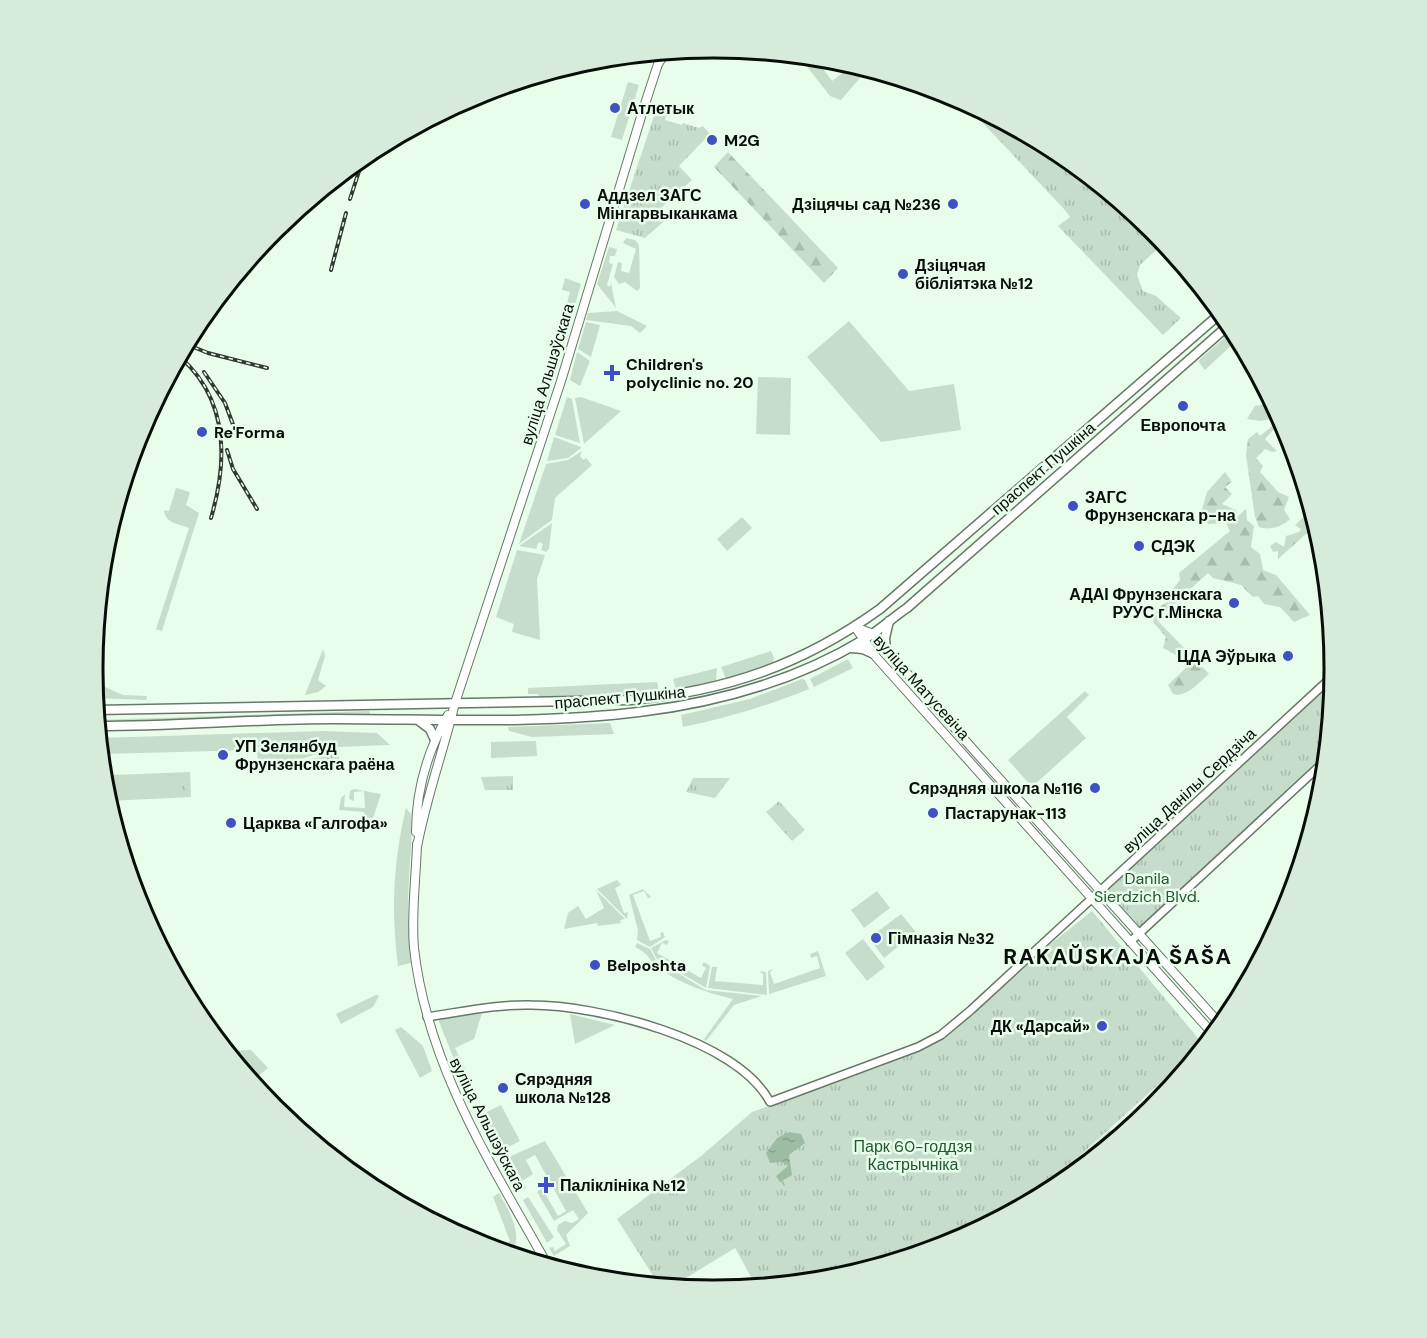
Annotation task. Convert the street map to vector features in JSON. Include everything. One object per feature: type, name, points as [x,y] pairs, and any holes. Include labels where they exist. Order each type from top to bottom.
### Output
[{"type":"main road","name":"вуліца Альшэўскага","points":[[417,847],[425,805],[448,720],[561,381],[644,106],[661,61]]},
{"type":"main road","name":"праспект Пушкіна","points":[[104,710],[374,703],[570,703],[631,700],[689,694],[780,668],[855,627],[911,583],[1214,319]]},
{"type":"main road","name":"праспект Пушкіна","points":[[106,726],[264,720],[415,718],[448,720],[602,716],[677,709],[774,684],[848,649],[873,634],[1222,331]]},
{"type":"main road","points":[[886,650],[885,638],[889,620]]},
{"type":"main road","name":"вуліца Матусевіча","points":[[855,627],[873,634],[971,747],[1214,1018]]},
{"type":"main road","name":"вуліца Матусевіча","points":[[855,627],[874,654],[1207,1028]]},
{"type":"main road","points":[[848,649],[863,649],[874,654]]},
{"type":"main road","points":[[373,719],[378,713],[374,703]]},
{"type":"main road","points":[[415,718],[426,724],[435,740]]},
{"type":"main road","name":"вуліца Альшэўскага","points":[[448,720],[435,740],[417,798],[414,949],[427,1017],[450,1085],[542,1255]]},
{"type":"main road","points":[[947,735],[947,730],[950,730],[971,747]]},
{"type":"main road","points":[[1040,840],[1049,833]]},
{"type":"main road","points":[[1157,973],[1167,964]]},
{"type":"street","name":"вуліца Данілы Сердзіча","points":[[427,1017],[535,1005],[623,1018],[694,1041],[725,1056],[740,1068],[770,1102],[899,1056],[941,1035],[1324,685]]},
{"type":"street","points":[[1130,942],[1315,770]]},
{"type":"green space","points":[[807,66],[823,68],[832,81],[843,72],[860,76],[841,100],[830,96]]},
{"type":"green space","points":[[628,82],[639,85],[622,140],[611,137]]},
{"type":"green space","points":[[655,113],[666,116],[665,120],[682,125],[683,123],[699,128],[703,126],[710,134],[679,166],[692,180],[661,208],[669,217],[645,238],[616,230]]},
{"type":"green space","points":[[979,119],[1053,161],[1116,210],[1157,250],[1140,265],[1137,275],[1143,291],[1156,296],[1181,318],[1163,335],[1058,226],[1070,217]]},
{"type":"green space","points":[[728,152],[838,268],[824,283],[714,167]]},
{"type":"green space","points":[[626,238],[635,240],[639,245],[640,288],[637,291],[625,282],[619,284],[614,277],[618,262],[622,263],[621,271],[629,273],[636,249],[623,243]]},
{"type":"green space","points":[[609,247],[617,249],[615,256],[610,256],[609,263],[613,264],[607,285],[610,287],[611,283],[616,308],[597,284]]},
{"type":"green space","points":[[565,278],[581,284],[556,369],[549,370],[570,292],[562,290]]},
{"type":"green space","points":[[617,311],[647,326],[640,333],[631,326],[586,320],[588,313]]},
{"type":"green space","points":[[849,321],[909,391],[954,384],[961,430],[881,442],[807,357]]},
{"type":"green space","points":[[586,322],[600,325],[591,357],[578,349]]},
{"type":"green space","points":[[1225,337],[1231,346],[1205,370],[1198,361]]},
{"type":"green space","points":[[577,352],[590,361],[580,386],[570,380]]},
{"type":"green space","points":[[758,377],[791,378],[790,435],[756,434]]},
{"type":"green space","points":[[567,397],[572,399],[580,443],[555,435]]},
{"type":"green space","points":[[581,397],[621,411],[584,444],[575,398]]},
{"type":"green space","points":[[1264,404],[1270,419],[1260,421],[1247,419],[1255,406]]},
{"type":"green space","points":[[1273,424],[1276,432],[1274,429],[1265,439],[1277,451],[1272,452],[1265,449],[1256,458],[1263,466],[1260,472],[1278,492],[1289,497],[1284,510],[1290,519],[1280,526],[1267,528],[1259,527],[1255,517],[1246,455],[1248,439],[1257,432],[1260,436]]},
{"type":"green space","points":[[554,437],[581,448],[568,458],[547,461]]},
{"type":"green space","points":[[582,451],[580,456],[583,460],[586,458],[592,465],[555,498],[552,520],[519,544],[546,464],[568,460]]},
{"type":"green space","points":[[1225,472],[1232,482],[1225,487],[1232,494],[1222,504],[1236,510],[1237,517],[1246,509],[1247,520],[1254,526],[1251,547],[1260,554],[1263,570],[1276,575],[1310,615],[1294,622],[1280,607],[1264,604],[1258,596],[1253,597],[1241,585],[1213,578],[1208,573],[1157,620],[1209,674],[1188,692],[1173,694],[1168,685],[1187,667],[1180,657],[1163,648],[1166,637],[1153,622],[1157,608],[1166,603],[1165,599],[1180,580],[1179,573],[1230,531],[1226,523],[1208,524],[1201,513],[1207,492]]},
{"type":"green space","points":[[176,488],[190,492],[186,505],[199,513],[162,631],[156,629],[189,528],[173,522],[165,514],[164,510],[169,511]]},
{"type":"green space","points":[[1304,516],[1308,532],[1278,559],[1278,551],[1273,552],[1270,546],[1276,542],[1284,547],[1286,536],[1299,532],[1301,529],[1295,525]]},
{"type":"green space","points":[[742,517],[752,528],[727,551],[717,539]]},
{"type":"green space","points":[[552,523],[549,549],[546,552],[541,550],[543,544],[539,542],[536,549],[519,546]]},
{"type":"green space","points":[[517,550],[545,555],[537,579],[540,640],[512,632],[514,624],[496,617]]},
{"type":"green space","points":[[323,649],[325,656],[318,680],[326,686],[318,692],[305,695]]},
{"type":"green space","points":[[771,651],[774,658],[772,664],[726,679],[721,667]]},
{"type":"green space","points":[[848,659],[853,668],[814,687],[810,679]]},
{"type":"green space","points":[[717,668],[716,681],[676,690],[673,679]]},
{"type":"green space","points":[[802,679],[805,680],[809,689],[747,711],[683,727],[681,715],[750,699]]},
{"type":"green space","points":[[657,682],[659,691],[656,694],[550,699],[539,697],[538,694],[528,694],[528,688]]},
{"type":"green space","points":[[103,686],[123,695],[147,696],[146,700],[104,698]]},
{"type":"green space","name":"Danila Sierdzich Blvd.","points":[[1324,689],[1316,764],[1140,929],[1106,889]]},
{"type":"green space","points":[[1085,691],[1089,695],[1067,717],[1086,738],[1032,787],[1008,760]]},
{"type":"green space","points":[[369,711],[370,714],[166,721],[105,722],[105,720]]},
{"type":"green space","points":[[610,723],[614,734],[532,737],[509,731],[508,727]]},
{"type":"green space","points":[[323,731],[377,733],[390,745],[339,747],[298,760],[258,767],[257,750],[109,754],[107,738]]},
{"type":"green space","points":[[536,741],[537,756],[491,758],[491,742]]},
{"type":"green space","points":[[339,752],[339,771],[260,772]]},
{"type":"green space","points":[[190,772],[191,797],[118,801],[113,775]]},
{"type":"green space","points":[[184,775],[185,794],[162,795],[161,776]]},
{"type":"green space","points":[[513,776],[513,790],[485,790],[481,777]]},
{"type":"green space","points":[[693,778],[730,778],[715,798],[686,792]]},
{"type":"green space","points":[[354,789],[381,794],[373,818],[364,817],[364,812],[339,810],[341,798],[345,794],[344,807],[365,808],[364,791],[354,792],[354,801],[349,799],[350,791]]},
{"type":"green space","points":[[779,801],[805,830],[792,841],[766,812]]},
{"type":"green space","points":[[406,808],[411,814],[412,822],[408,900],[411,963],[398,966],[394,926],[394,887],[398,848]]},
{"type":"green space","points":[[617,880],[621,885],[615,888],[624,913],[628,912],[627,919],[597,889]]},
{"type":"green space","points":[[643,889],[651,897],[648,898],[644,891],[633,895],[650,941],[661,937],[660,933],[663,932],[665,937],[650,947],[637,940],[638,930],[629,895]]},
{"type":"green space","points":[[596,890],[625,919],[620,920],[621,923],[598,926],[597,923],[564,929],[568,913],[578,906],[586,919],[604,908]]},
{"type":"green space","points":[[877,891],[890,908],[864,928],[851,910]]},
{"type":"green space","name":"Парк 60-годдзя Кастрычніка","points":[[1092,911],[1199,1039],[1171,1073],[1072,1162],[1019,1198],[984,1217],[910,1247],[833,1268],[752,1278],[735,1248],[685,1279],[653,1276],[617,1219],[701,1156],[752,1112],[882,1066],[945,1037],[1014,973]]},
{"type":"green space","points":[[901,914],[916,932],[884,958],[869,938]]},
{"type":"green space","points":[[863,939],[885,967],[867,981],[845,953]]},
{"type":"green space","points":[[666,940],[669,941],[667,945],[662,943],[657,953],[701,978],[706,968],[702,965],[704,962],[710,966],[706,988],[657,959],[651,948]]},
{"type":"green space","points":[[637,943],[650,949],[656,960],[706,990],[762,996],[734,1005],[706,1041],[704,1039],[733,999],[695,987],[659,969],[635,947]]},
{"type":"green space","points":[[818,951],[826,976],[769,994],[768,971],[774,969],[770,972],[774,984],[820,968],[817,956],[811,958],[810,954]]},
{"type":"green space","points":[[712,967],[717,967],[715,981],[763,985],[763,974],[759,971],[766,972],[767,995],[708,988]]},
{"type":"green space","points":[[376,995],[379,996],[373,1007],[341,1024],[336,1014]]},
{"type":"green space","points":[[482,1013],[474,1039],[455,1048],[468,1074],[461,1077],[438,1019]]},
{"type":"green space","points":[[570,1014],[615,1025],[575,1044]]},
{"type":"green space","points":[[401,1027],[423,1046],[432,1071],[420,1078],[395,1030]]},
{"type":"green space","points":[[251,1050],[268,1068],[258,1076],[237,1051]]},
{"type":"green space","points":[[501,1105],[520,1141],[502,1150],[504,1153],[500,1156],[476,1112],[481,1110],[483,1114]]},
{"type":"green space","points":[[1110,1130],[1111,1132],[1085,1153],[1081,1156]]},
{"type":"green space","points":[[545,1141],[588,1213],[566,1235],[570,1246],[554,1256],[549,1248],[553,1247],[555,1251],[566,1244],[557,1230],[558,1225],[565,1221],[572,1223],[579,1219],[573,1210],[554,1221],[537,1192],[542,1188],[558,1216],[566,1211],[535,1155],[526,1160],[533,1174],[522,1181],[526,1188],[519,1192],[505,1164],[511,1156]]},
{"type":"green space","points":[[499,1193],[509,1213],[515,1227],[515,1246],[507,1243],[510,1241],[493,1197]]},
{"type":"green space","points":[[528,1197],[554,1237],[547,1243],[523,1200]]},
{"type":"water","points":[[789,1132],[801,1134],[805,1143],[789,1155],[792,1175],[780,1182],[776,1176],[788,1166],[782,1162],[770,1163],[766,1153],[777,1138]]},
{"type":"waterway","points":[[782,1181],[784,1185]]},
{"type":"railway","points":[[350,199],[359,173]]},
{"type":"railway","points":[[331,270],[346,213]]},
{"type":"railway","points":[[195,348],[267,368]]},
{"type":"railway","points":[[186,363],[208,392],[216,412],[220,432],[222,453],[220,474],[211,518]]},
{"type":"railway","points":[[204,372],[225,403],[238,438]]},
{"type":"railway","points":[[227,450],[233,469],[257,509]]},
{"type":"place","name":"Атлетык","points":[[615,108]]},
{"type":"place","name":"M2G","points":[[712,140]]},
{"type":"place","name":"Аддзел ЗАГС Мінгарвыканкама","points":[[585,204]]},
{"type":"place","name":"Дзіцячы сад №236","points":[[953,204]]},
{"type":"place","name":"Дзіцячая бібліятэка №12","points":[[903,274]]},
{"type":"place","name":"Children's polyclinic no. 20","points":[[612,373]]},
{"type":"place","name":"Европочта","points":[[1183,406]]},
{"type":"place","name":"Re'Forma","points":[[202,432]]},
{"type":"place","name":"ЗАГС Фрунзенскага р-на","points":[[1073,506]]},
{"type":"place","name":"СДЭК","points":[[1139,546]]},
{"type":"place","name":"АДАІ Фрунзенскага РУУС г.Мінска","points":[[1234,603]]},
{"type":"place","name":"ЦДА Эўрыка","points":[[1288,656]]},
{"type":"place","name":"УП Зелянбуд Фрунзенскага раёна","points":[[223,755]]},
{"type":"place","name":"Сярэдняя школа №116","points":[[1095,788]]},
{"type":"place","name":"Пастарунак-113","points":[[933,813]]},
{"type":"place","name":"Царква «Галгофа»","points":[[231,823]]},
{"type":"place","name":"Гімназія №32","points":[[876,938]]},
{"type":"place","name":"Belposhta","points":[[595,965]]},
{"type":"place","name":"ДК «Дарсай»","points":[[1102,1026]]},
{"type":"place","name":"Сярэдняя школа №128","points":[[503,1088]]},
{"type":"place","name":"Паліклініка №12","points":[[546,1185]]},
{"type":"district","name":"RAKAŬSKAJA ŠAŠA","points":[[1118,956]]}]
